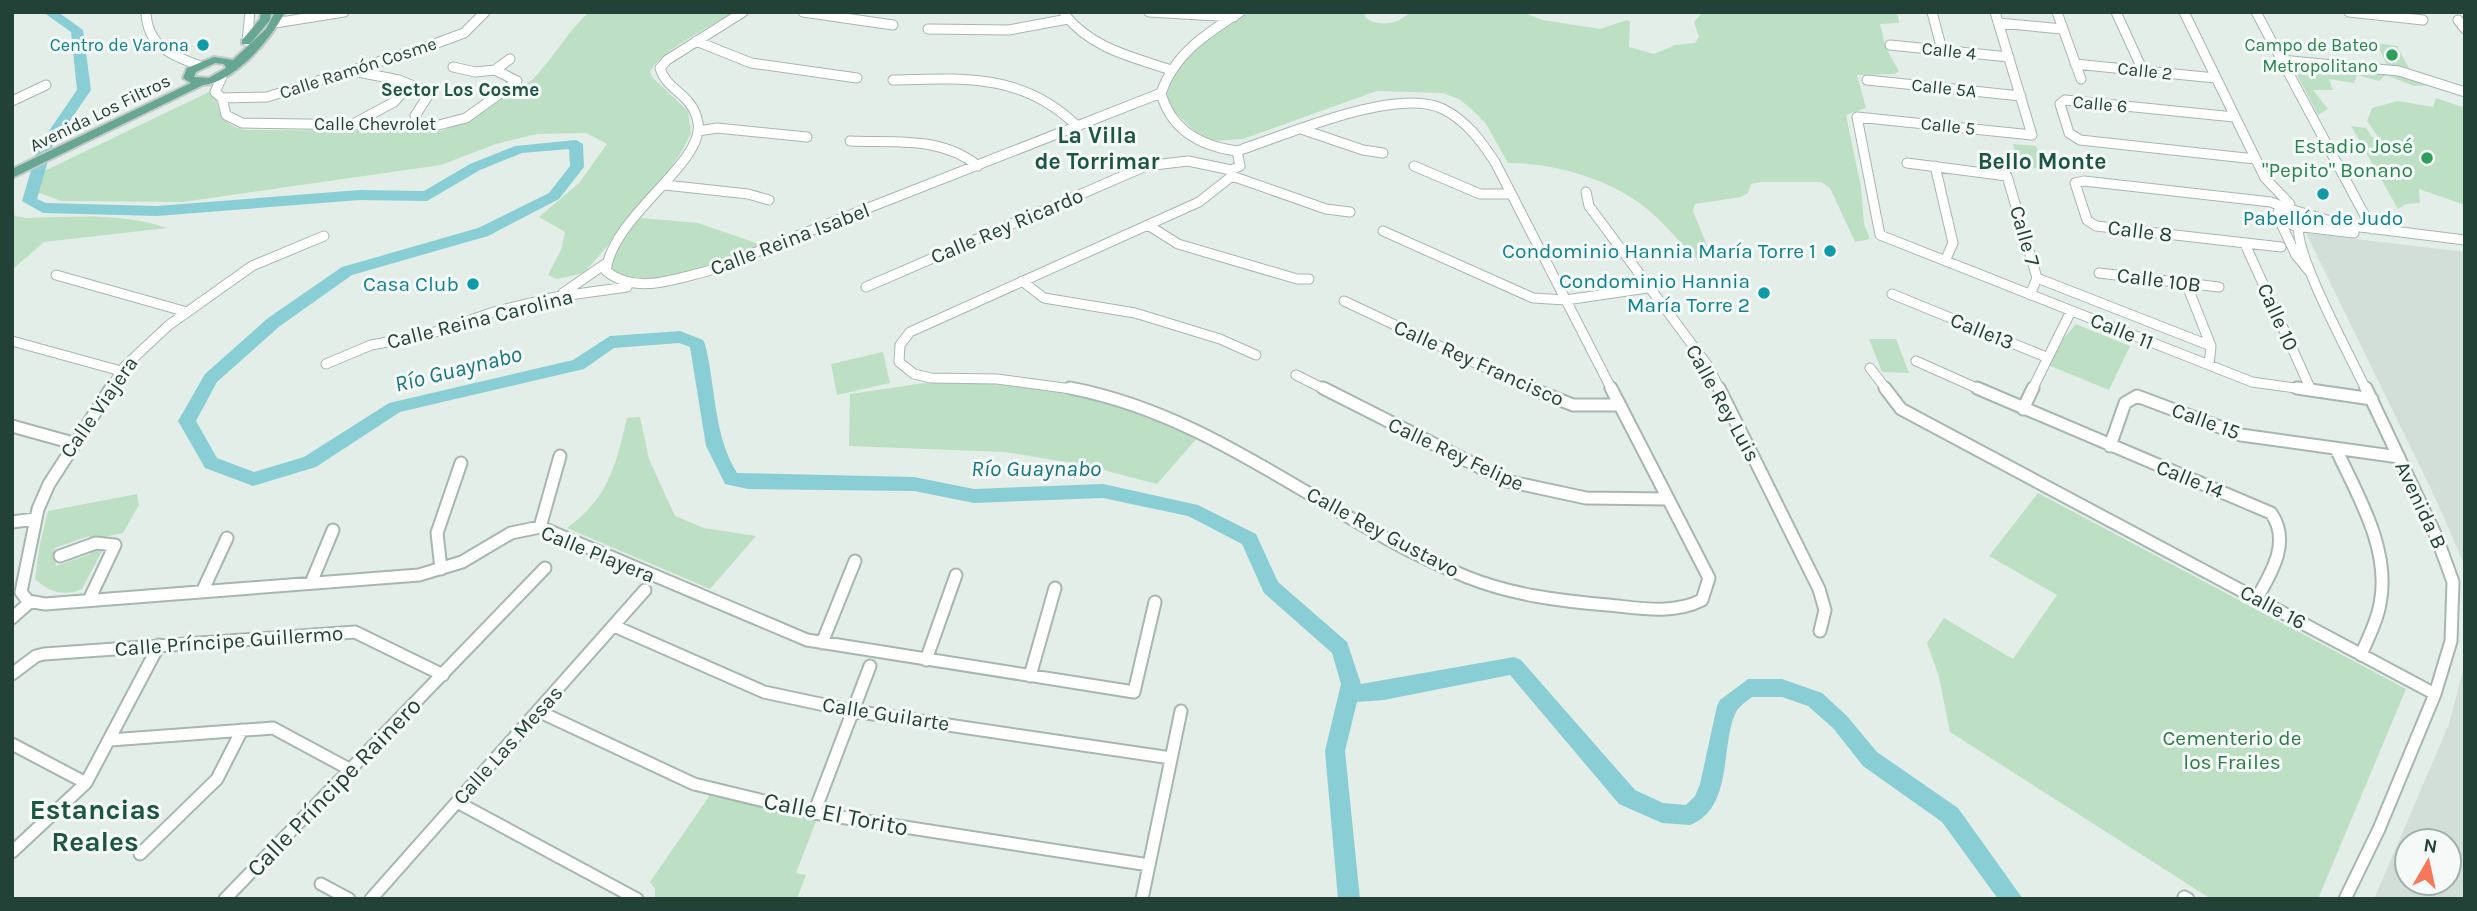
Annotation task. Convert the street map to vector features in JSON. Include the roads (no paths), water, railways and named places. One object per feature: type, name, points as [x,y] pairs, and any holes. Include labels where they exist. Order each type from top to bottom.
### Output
[{"type":"main road","points":[[202,82],[190,79],[188,74],[198,65],[218,60],[247,41],[265,20],[266,12]]},
{"type":"main road","points":[[222,77],[275,23],[280,12]]},
{"type":"main road","points":[[218,60],[228,61],[231,68]]},
{"type":"main road","name":"Avenida Los Filtros","points":[[12,167],[202,82],[222,77]]},
{"type":"main road","name":"Avenida Los Filtros","points":[[12,174],[114,122],[190,79]]},
{"type":"street","points":[[146,12],[147,32],[156,45],[198,65]]},
{"type":"street","points":[[247,41],[250,12]]},
{"type":"street","points":[[275,23],[344,12]]},
{"type":"street","name":"Calle Ramón Cosme","points":[[222,98],[267,97],[350,71],[464,33],[485,12]]},
{"type":"street","points":[[555,297],[581,283],[605,264],[610,246],[665,185],[687,155],[698,131],[696,108],[660,74],[667,60],[743,12]]},
{"type":"street","points":[[803,12],[893,25]]},
{"type":"street","points":[[1932,12],[1942,50]]},
{"type":"street","name":"Calle 5","points":[[1880,235],[1857,117],[2032,135],[1995,12]]},
{"type":"street","points":[[2057,12],[2081,79]]},
{"type":"street","points":[[2116,12],[2143,71]]},
{"type":"street","name":"Avenida B","points":[[2184,12],[2265,178],[2307,220],[2297,234],[2312,276],[2459,583],[2451,642],[2435,694],[2379,829],[2345,899]]},
{"type":"street","points":[[2256,12],[2372,229]]},
{"type":"street","points":[[2348,12],[2423,20]]},
{"type":"street","points":[[1146,13],[1237,14]]},
{"type":"street","points":[[1161,93],[1168,69],[1195,41],[1237,14]]},
{"type":"street","points":[[928,29],[1009,30],[1066,15],[1081,35],[1097,46],[1168,69]]},
{"type":"street","points":[[2461,20],[2465,29]]},
{"type":"street","points":[[1998,23],[2062,29]]},
{"type":"street","points":[[696,41],[751,63],[857,78]]},
{"type":"street","name":"Calle 4","points":[[1890,45],[2009,57]]},
{"type":"street","points":[[453,66],[475,72],[495,70],[510,59]]},
{"type":"street","points":[[2281,60],[2399,71],[2465,92]]},
{"type":"street","name":"Calle 2","points":[[2075,64],[2215,78]]},
{"type":"street","name":"Calle Chevrolet","points":[[222,98],[227,118],[242,123],[413,127],[456,123],[517,81],[495,70]]},
{"type":"street","points":[[350,71],[399,80],[429,94],[415,116]]},
{"type":"street","points":[[222,77],[215,92],[222,98]]},
{"type":"street","points":[[893,80],[990,81],[1020,87],[1043,95],[1077,127]]},
{"type":"street","name":"Calle 5A","points":[[1867,80],[2021,96]]},
{"type":"street","points":[[12,100],[46,85]]},
{"type":"street","points":[[354,124],[394,102],[409,85]]},
{"type":"street","name":"Calle Reina Isabel","points":[[637,285],[708,271],[1161,93]]},
{"type":"street","name":"Calle Rey Gustavo","points":[[1161,93],[1167,112],[1195,141],[1207,147],[1237,150],[1388,102],[1435,106],[1460,118],[1474,129],[1566,300],[1709,578],[1702,600],[1682,609],[1551,600],[1470,578],[1410,551],[1195,429],[1156,412],[1098,395],[1041,383],[919,377],[899,362],[900,345],[910,332],[1199,202],[1231,173]]},
{"type":"street","name":"Calle 6","points":[[2234,117],[2065,100],[2060,103],[2070,133],[2080,140],[2255,159]]},
{"type":"street","points":[[698,131],[716,128],[807,137]]},
{"type":"street","points":[[1304,130],[1363,150],[1383,153]]},
{"type":"street","points":[[850,141],[943,145],[961,152],[978,166]]},
{"type":"street","points":[[1231,173],[1242,162],[1237,150]]},
{"type":"street","name":"Calle Rey Ricardo","points":[[866,286],[1146,166],[1188,161],[1231,173],[1326,209],[1350,212]]},
{"type":"street","name":"Calle 5","points":[[1907,163],[2007,176]]},
{"type":"street","points":[[1414,166],[1480,194],[1510,194]]},
{"type":"street","name":"Calle 5","points":[[1935,166],[1953,243],[1945,261]]},
{"type":"street","name":"Calle 7","points":[[2007,176],[2037,278],[2030,295]]},
{"type":"street","name":"Avenida B","points":[[2265,178],[2263,185],[2296,256],[2312,276]]},
{"type":"street","name":"Calle 8","points":[[2281,247],[2096,226],[2087,220],[2076,183],[2084,181],[2271,202],[2344,225],[2465,240]]},
{"type":"street","points":[[665,185],[748,194],[769,200]]},
{"type":"street","name":"Calle Rey Luis","points":[[1586,192],[1589,206],[1647,288],[1708,366],[1819,589],[1825,610],[1820,631]]},
{"type":"street","points":[[2278,216],[2296,211]]},
{"type":"street","points":[[2278,216],[2301,226],[2465,246]]},
{"type":"street","points":[[1148,225],[1178,243],[1297,279],[1309,279]]},
{"type":"street","points":[[1383,231],[1526,296],[1566,300],[1647,288]]},
{"type":"street","name":"Calle 11","points":[[1880,235],[2252,382],[2372,399]]},
{"type":"street","name":"Calle Viajera","points":[[17,596],[35,519],[49,484],[72,443],[121,372],[144,346],[252,266],[324,236]]},
{"type":"street","name":"Calle 10","points":[[2245,244],[2311,390]]},
{"type":"street","points":[[605,264],[613,279],[637,285]]},
{"type":"street","name":"Calle 10B","points":[[2099,273],[2219,287]]},
{"type":"street","points":[[57,275],[187,312]]},
{"type":"street","points":[[2037,278],[2211,346]]},
{"type":"street","points":[[1022,281],[1044,298],[1135,313],[1220,339],[1256,355]]},
{"type":"street","points":[[2186,283],[2211,346],[2208,365]]},
{"type":"street","name":"Calle Reina Carolina","points":[[326,364],[371,345],[426,335],[497,310],[555,297],[637,285]]},
{"type":"street","name":"Calle13","points":[[1892,294],[2046,358]]},
{"type":"street","name":"Calle Rey Francisco","points":[[1344,301],[1552,399],[1573,405],[1619,404]]},
{"type":"street","points":[[2023,409],[2071,311]]},
{"type":"street","points":[[12,341],[121,372]]},
{"type":"street","name":"Calle 14","points":[[1916,361],[2275,517],[2280,540],[2278,555],[2258,598]]},
{"type":"street","name":"Calle 16","points":[[1870,368],[1901,410],[2435,694]]},
{"type":"street","name":"Calle Rey Felipe","points":[[1296,375],[1507,481],[1537,491],[1588,499],[1668,499]]},
{"type":"street","name":"Calle 15","points":[[2110,446],[2125,403],[2129,398],[2137,396],[2231,433],[2399,457]]},
{"type":"street","points":[[12,426],[72,443]]},
{"type":"street","points":[[2336,449],[2371,530],[2381,568],[2382,594],[2361,655]]},
{"type":"street","points":[[540,527],[560,456]]},
{"type":"street","points":[[441,569],[437,533],[461,463]]},
{"type":"street","points":[[12,522],[35,519]]},
{"type":"street","name":"Calle Playera","points":[[30,602],[419,575],[462,562],[511,533],[540,527],[785,632],[822,643],[1134,692],[1155,602]]},
{"type":"street","points":[[311,583],[333,530]]},
{"type":"street","points":[[202,592],[227,538]]},
{"type":"street","points":[[60,556],[96,543],[116,545],[89,600]]},
{"type":"street","points":[[822,643],[855,561]]},
{"type":"street","name":"Calle Príncipe Rainero","points":[[225,899],[545,568]]},
{"type":"street","points":[[926,660],[956,575]]},
{"type":"street","points":[[1030,676],[1055,588]]},
{"type":"street","name":"Calle Las Mesas","points":[[371,899],[645,590]]},
{"type":"street","points":[[12,618],[30,602],[17,596]]},
{"type":"street","name":"Calle Guilarte","points":[[614,626],[764,692],[853,711],[1171,758]]},
{"type":"street","name":"Calle Príncipe Guillermo","points":[[12,674],[36,656],[44,654],[355,632],[443,675]]},
{"type":"street","points":[[12,852],[86,783],[159,645]]},
{"type":"street","points":[[814,813],[870,666]]},
{"type":"street","name":"Calle El Torito","points":[[538,711],[694,783],[814,813],[1149,865]]},
{"type":"street","points":[[1142,899],[1181,711]]},
{"type":"street","points":[[110,740],[242,730],[281,730],[351,769]]},
{"type":"street","points":[[140,854],[217,779],[242,730]]},
{"type":"street","points":[[12,744],[86,783]]},
{"type":"street","points":[[457,802],[637,899]]},
{"type":"street","points":[[321,884],[349,899]]},
{"type":"waterway","name":"Río Guaynabo","points":[[49,12],[77,30],[84,90],[45,147],[29,201],[43,208],[157,211],[360,195],[427,196],[475,167],[520,149],[576,144],[577,167],[554,196],[483,232],[347,271],[274,322],[211,378],[187,421],[211,463],[253,479],[310,462],[395,407],[578,365],[610,342],[680,337],[697,344],[715,446],[731,479],[748,482],[914,484],[974,496],[1103,491],[1192,510],[1249,539],[1271,587],[1340,648],[1351,684],[1335,751],[1349,899]]},
{"type":"waterway","points":[[1349,694],[1384,691],[1514,666],[1627,797],[1662,813],[1690,815],[1703,803],[1711,784],[1727,706],[1748,688],[1782,688],[1815,699],[1840,722],[1870,759],[1950,815],[2012,899]]},
{"type":"place","name":"Centro de Varona","points":[[203,45]]},
{"type":"place","name":"Campo de Bateo Metropolitano","points":[[2392,55]]},
{"type":"place","name":"Estadio José \"Pepito\" Bonano","points":[[2427,158]]},
{"type":"place","name":"Pabellón de Judo","points":[[2323,194]]},
{"type":"place","name":"Condominio Hannia María Torre 1","points":[[1830,251]]},
{"type":"place","name":"Casa Club","points":[[473,284]]},
{"type":"place","name":"Condominio Hannia María Torre 2","points":[[1764,293]]},
{"type":"district","name":"Sector Los Cosme","points":[[460,90]]},
{"type":"district","name":"La Villa de Torrimar","points":[[1097,148]]},
{"type":"district","name":"Bello Monte","points":[[2042,161]]},
{"type":"district","name":"Estancias Reales","points":[[95,825]]},
{"type":"park label","name":"Cementerio de los Frailes","points":[[2232,750]]}]
